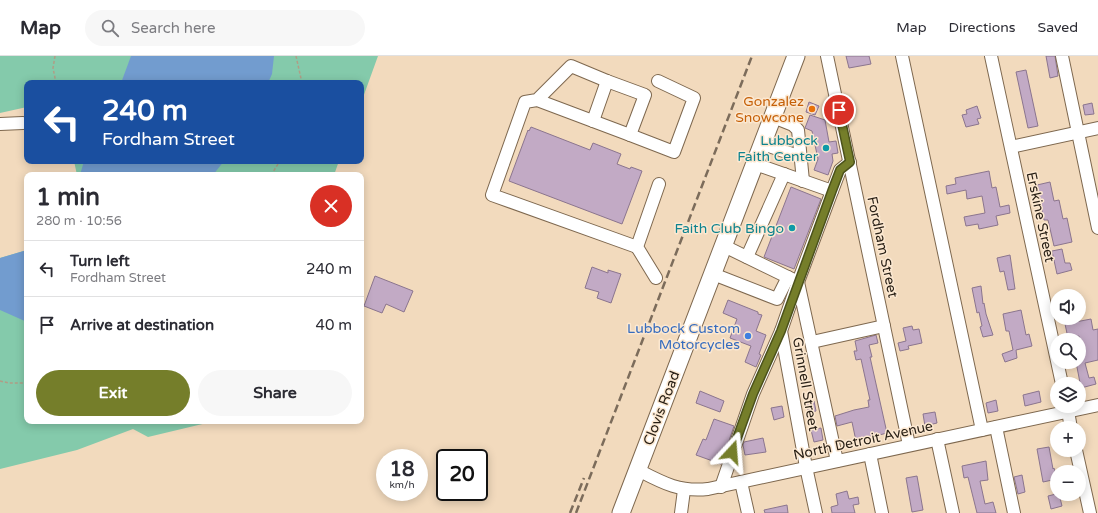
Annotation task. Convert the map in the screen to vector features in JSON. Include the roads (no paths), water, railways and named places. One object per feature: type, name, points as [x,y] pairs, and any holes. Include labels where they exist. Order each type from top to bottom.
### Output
[{"type":"highway","name":"Clovis Road","points":[[621,513],[796,56]]},
{"type":"street","name":"Fordham Street","points":[[827,56],[909,445]]},
{"type":"street","points":[[902,56],[982,430]]},
{"type":"street","name":"Erskine Street","points":[[992,56],[1060,377]]},
{"type":"street","points":[[1062,56],[1098,228]]},
{"type":"street","points":[[537,100],[572,66],[607,82],[645,95],[630,135]]},
{"type":"street","points":[[656,278],[637,247],[492,196],[525,102],[537,100],[674,152],[694,98],[658,81]]},
{"type":"street","points":[[593,121],[607,82]]},
{"type":"street","points":[[773,117],[793,125],[798,130],[803,181]]},
{"type":"street","points":[[0,124],[23,123]]},
{"type":"street","points":[[1011,147],[1098,128]]},
{"type":"street","points":[[763,144],[801,157]]},
{"type":"street","points":[[721,486],[753,394],[781,331],[793,279],[840,170],[850,162]]},
{"type":"street","points":[[755,164],[832,191]]},
{"type":"street","points":[[747,257],[784,174]]},
{"type":"street","points":[[637,247],[659,184]]},
{"type":"street","points":[[724,246],[793,279],[812,342],[837,461]]},
{"type":"street","points":[[713,274],[778,299],[793,279]]},
{"type":"street","points":[[812,342],[884,326]]},
{"type":"street","name":"Grinnell Street","points":[[781,331],[816,513]]},
{"type":"street","name":"North Detroit Avenue","points":[[1086,407],[1098,405]]},
{"type":"street","name":"North Detroit Avenue","points":[[638,470],[671,486],[684,490],[698,490],[982,430],[1050,413]]},
{"type":"street","points":[[996,426],[1014,513]]},
{"type":"street","points":[[937,439],[953,513]]},
{"type":"street","points":[[870,454],[882,513]]},
{"type":"street","points":[[1078,457],[1090,513]]},
{"type":"street","points":[[741,482],[748,513]]},
{"type":"street","points":[[681,513],[684,490]]},
{"type":"water","points":[[131,56],[274,56],[272,74],[269,80],[122,80]]},
{"type":"water","points":[[83,164],[222,164],[215,172],[81,172]]},
{"type":"water","points":[[24,251],[24,321],[0,310],[0,258]]},
{"type":"railway","points":[[576,513],[752,56]]},
{"type":"railway","points":[[570,513],[584,478]]},
{"type":"place","name":"Gonzalez Snowcone","points":[[812,109]]},
{"type":"place","name":"Lubbock Faith Center","points":[[826,148]]},
{"type":"place","name":"Faith Club Bingo","points":[[792,228]]},
{"type":"place","name":"Lubbock Custom Motorcycles","points":[[748,336]]}]
